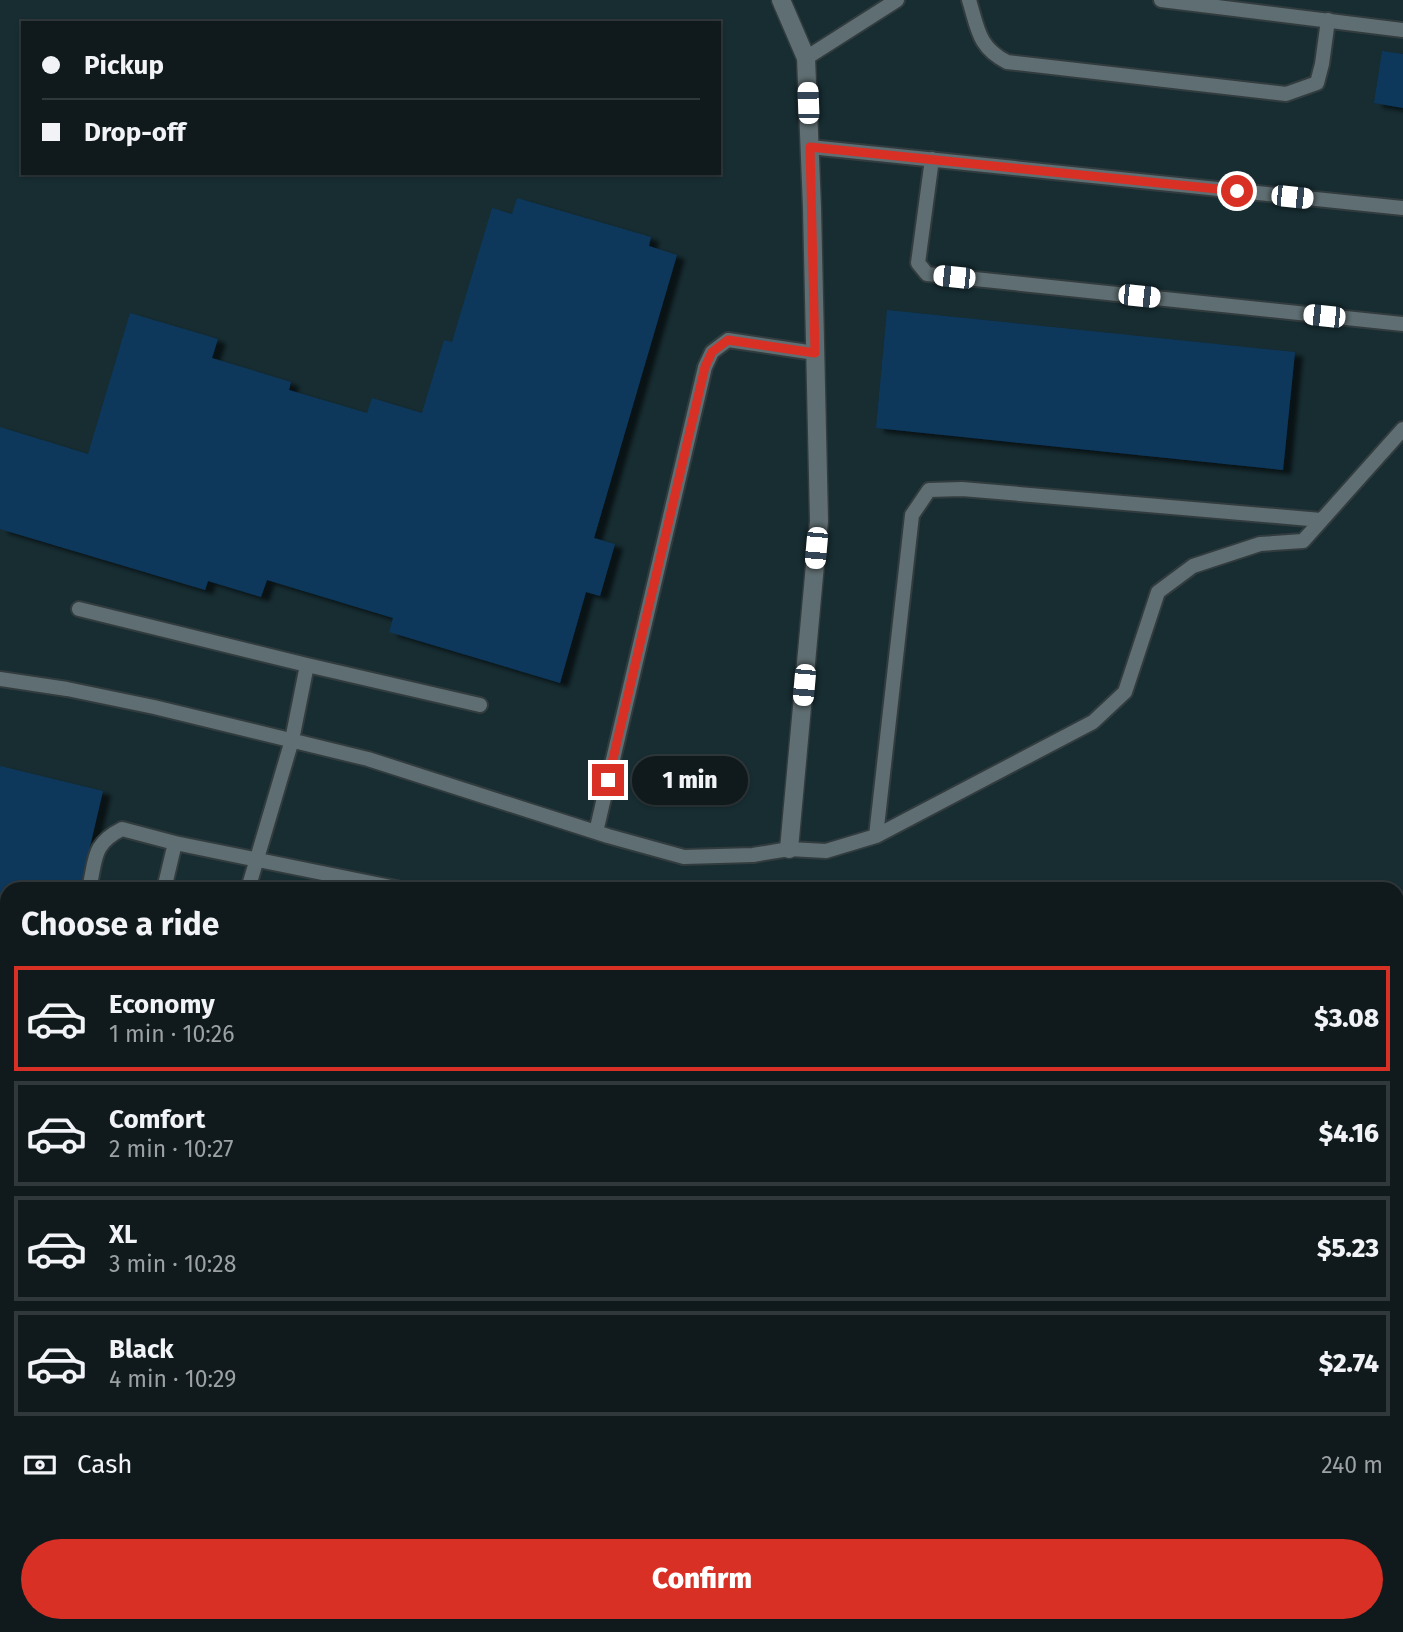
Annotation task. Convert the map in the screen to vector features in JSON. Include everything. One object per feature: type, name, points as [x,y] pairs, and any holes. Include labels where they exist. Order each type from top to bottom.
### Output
[{"type":"street","points":[[781,0],[806,58],[818,521],[789,849]]},
{"type":"lane","points":[[806,58],[897,0]]},
{"type":"lane","points":[[969,0],[982,43],[993,54],[1007,62],[1286,94],[1317,83],[1328,20]]},
{"type":"lane","points":[[1161,0],[1403,30]]},
{"type":"lane","points":[[810,147],[1403,208]]},
{"type":"lane","points":[[932,159],[918,263],[927,274],[1403,324]]},
{"type":"lane","points":[[596,832],[705,367],[712,352],[728,340],[815,353]]},
{"type":"lane","points":[[0,679],[129,702],[368,759],[596,832],[684,857],[753,855],[789,849],[826,851],[876,836],[1093,722],[1125,692],[1158,592],[1193,566],[1260,544],[1303,541],[1403,429]]},
{"type":"lane","points":[[876,836],[912,514],[929,491],[962,489],[1321,520]]},
{"type":"lane","points":[[79,609],[307,666],[480,705]]},
{"type":"lane","points":[[250,882],[292,740],[307,666]]},
{"type":"lane","points":[[91,882],[99,845],[122,829],[175,843],[368,882]]},
{"type":"lane","points":[[166,882],[175,843]]},
{"type":"shaded area","points":[[0,0],[1403,0],[1403,882],[0,882]]},
{"type":"building","points":[[1382,51],[1403,54],[1403,108],[1374,103]]},
{"type":"building","points":[[517,198],[651,237],[649,246],[677,255],[594,538],[615,544],[600,596],[586,592],[560,683],[389,632],[393,618],[267,580],[261,597],[208,581],[205,590],[0,529],[0,427],[88,454],[130,313],[218,339],[212,358],[291,382],[289,390],[367,413],[372,398],[422,413],[444,340],[452,342],[492,208],[512,214]]},
{"type":"building","points":[[887,310],[1295,352],[1283,470],[876,428]]},
{"type":"building","points":[[0,766],[103,791],[82,882],[0,882]]},
{"type":"route","points":[[608,780],[705,367],[712,352],[719,344],[728,340],[815,353],[810,147],[1237,191]]}]
